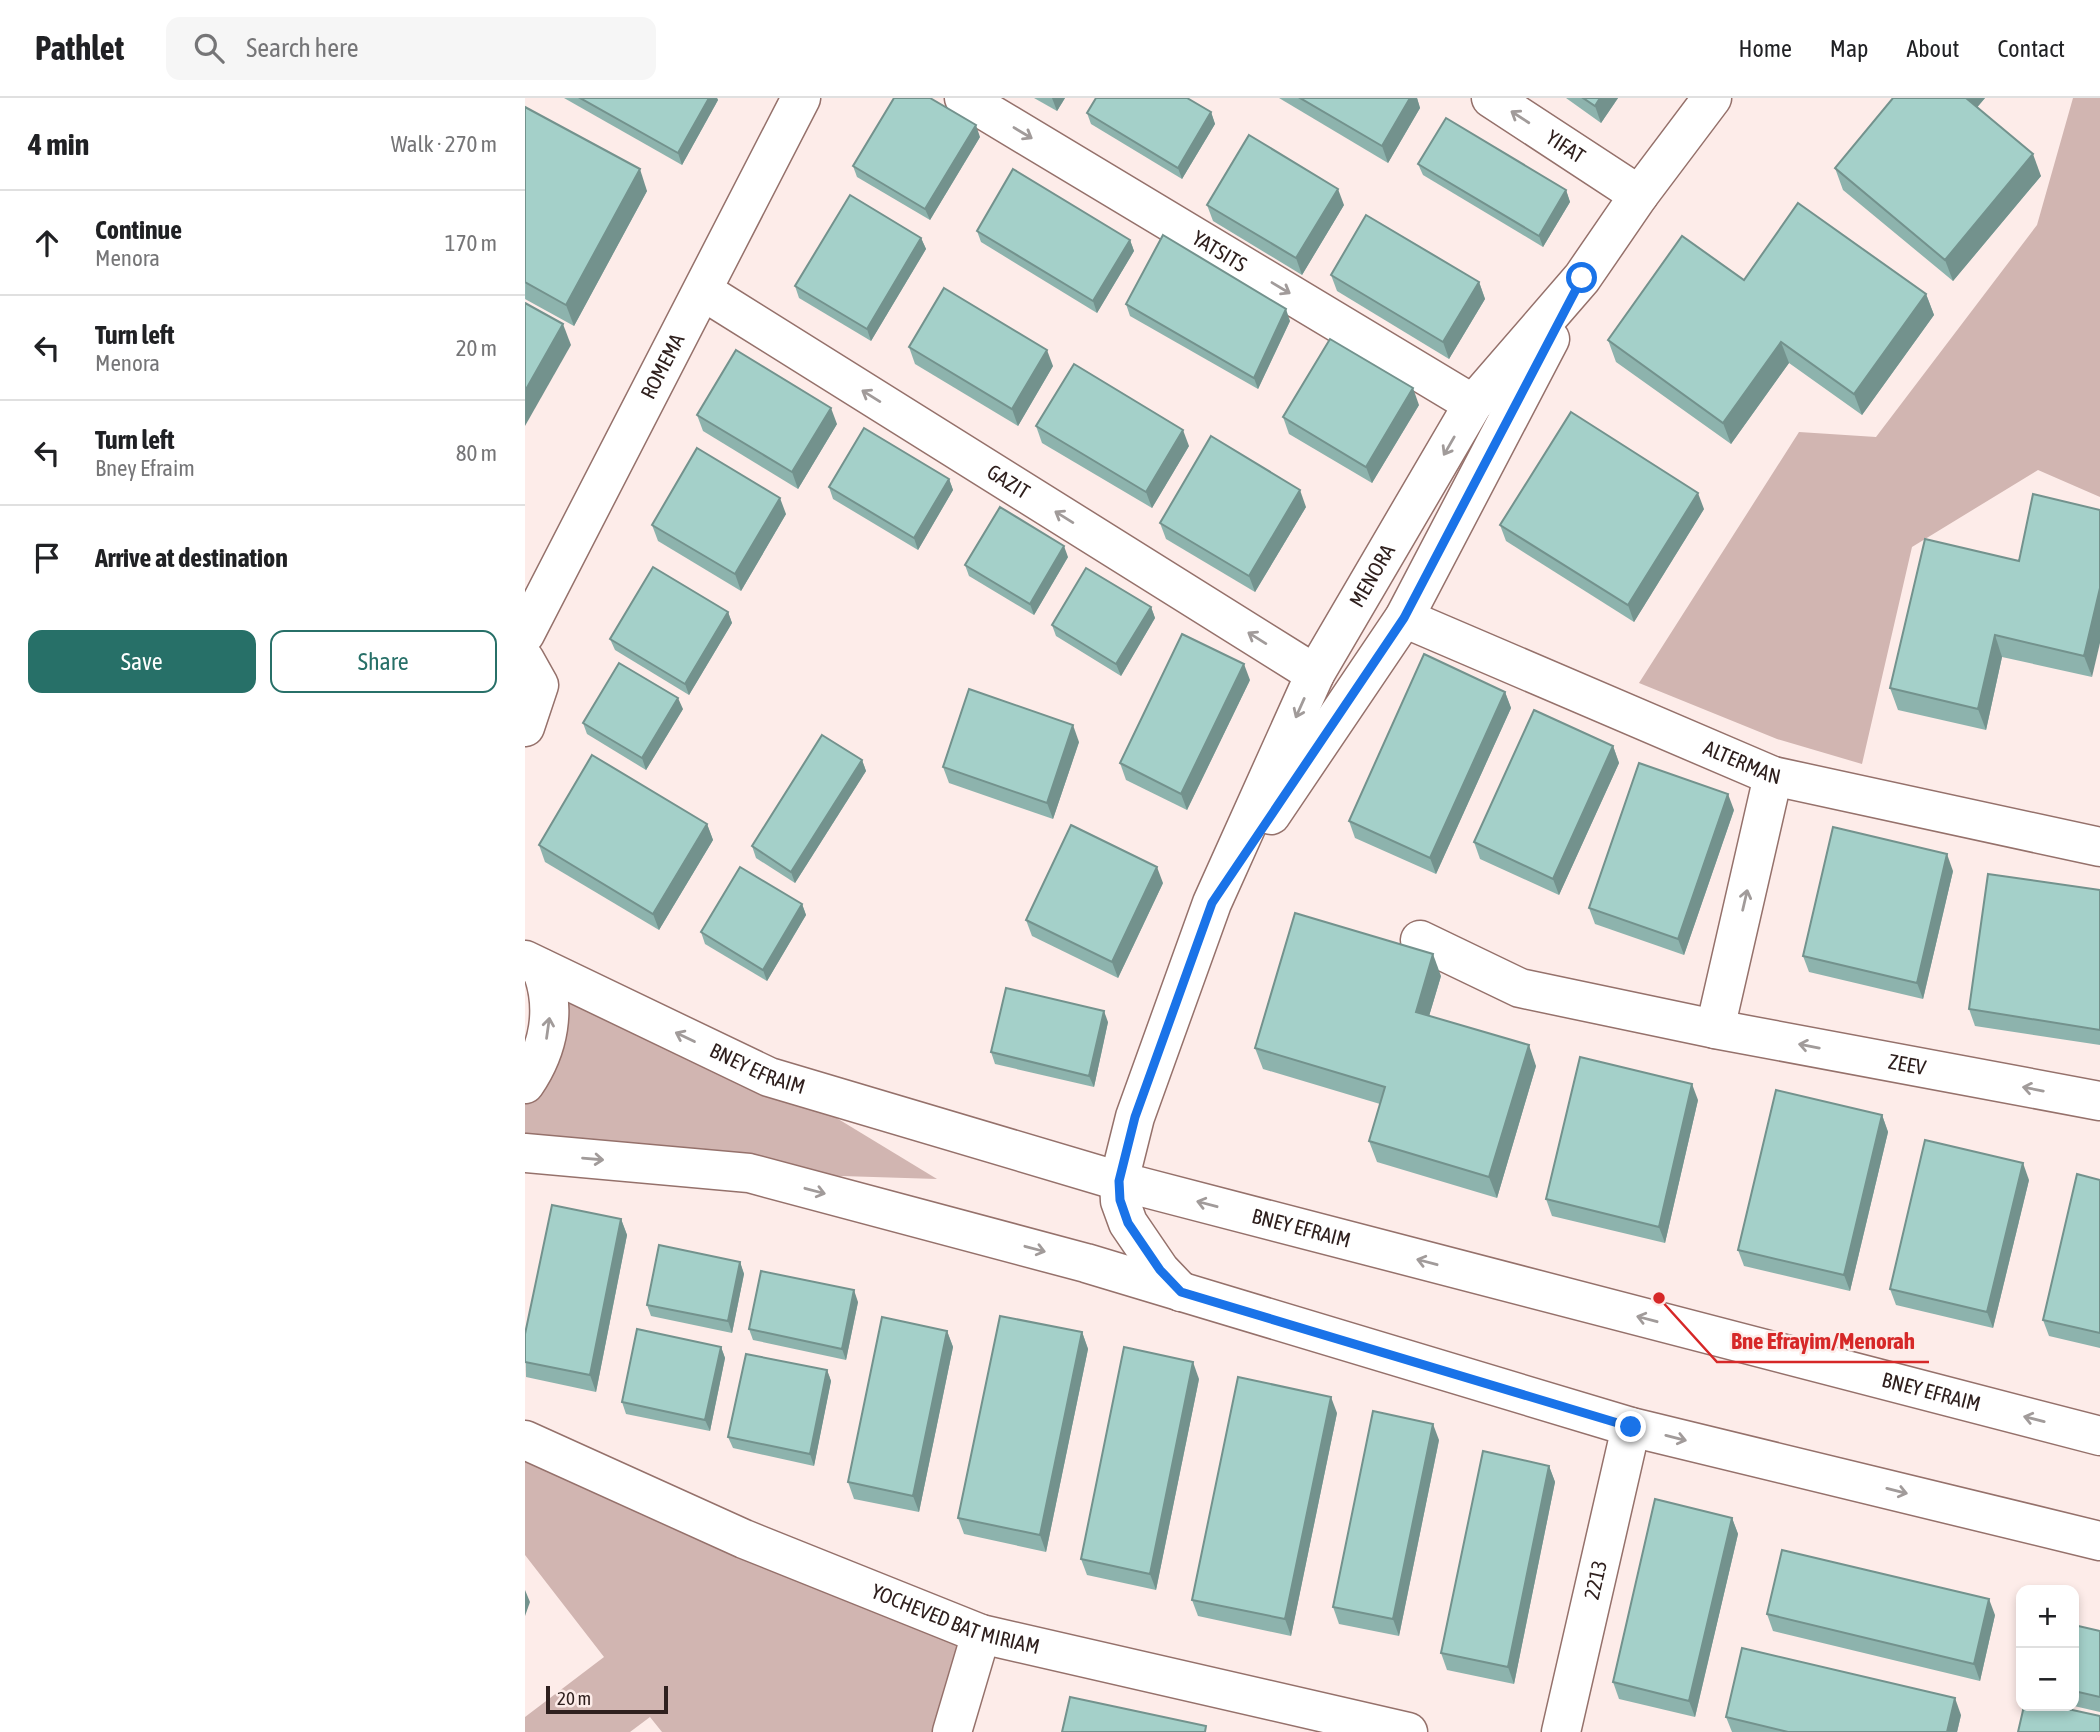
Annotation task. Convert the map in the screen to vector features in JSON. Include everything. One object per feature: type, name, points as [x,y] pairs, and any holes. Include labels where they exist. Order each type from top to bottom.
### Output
[{"type":"street","name":"ROMEMA","points":[[525,634],[801,98]]},
{"type":"street","name":"YATSITS","points":[[964,98],[1473,404]]},
{"type":"street","name":"YIFAT","points":[[1491,98],[1639,195]]},
{"type":"street","name":"MENORA","points":[[1181,1292],[1160,1270],[1128,1223],[1120,1200],[1119,1181],[1135,1117],[1212,903],[1315,674],[1473,404],[1582,278],[1711,98]]},
{"type":"street","name":"MENORA","points":[[1212,903],[1404,618],[1582,278]]},
{"type":"street","name":"GAZIT","points":[[703,290],[1315,674]]},
{"type":"street","name":"ALTERMAN","points":[[1404,618],[1773,776],[2100,847]]},
{"type":"street","points":[[525,660],[539,685],[525,727]]},
{"type":"street","points":[[1715,1029],[1773,776]]},
{"type":"street","name":"ZEEV","points":[[1420,940],[1520,988],[1715,1029],[2100,1101]]},
{"type":"street","points":[[525,1084],[543,1052],[549,1024],[549,988],[533,964]]},
{"type":"street","name":"BNEY EFRAIM","points":[[533,964],[769,1077],[1119,1181],[2100,1436]]},
{"type":"street","points":[[525,1153],[749,1174],[1086,1262],[1631,1427],[2100,1541]]},
{"type":"street","name":"2213","points":[[1561,1732],[1631,1427]]},
{"type":"street","name":"YOCHEVED BAT MIRIAM","points":[[525,1440],[744,1539],[981,1634],[1408,1732]]},
{"type":"street","points":[[952,1732],[981,1634]]},
{"type":"shaded area","points":[[2073,98],[2100,98],[2100,497],[2038,470],[1912,547],[1862,764],[1777,739],[1639,683],[1799,432],[1876,437],[2037,225]]},
{"type":"shaded area","points":[[549,988],[769,1077],[937,1179],[749,1173],[525,1153],[525,1084]]},
{"type":"shaded area","points":[[525,1440],[981,1634],[952,1732],[662,1732],[650,1717],[630,1732],[525,1732],[525,1717],[604,1657],[525,1555]]},
{"type":"building","points":[[580,98],[709,98],[678,153]]},
{"type":"building","points":[[894,98],[930,98],[976,125],[925,209],[853,166]]},
{"type":"building","points":[[1096,98],[1187,98],[1211,112],[1178,168],[1087,113]]},
{"type":"building","points":[[1300,98],[1410,98],[1382,146]]},
{"type":"building","points":[[1583,98],[1600,98],[1595,106]]},
{"type":"building","points":[[1893,98],[1966,98],[2033,154],[1945,260],[1835,168]]},
{"type":"building","points":[[525,107],[640,169],[566,305],[525,282]]},
{"type":"building","points":[[1446,118],[1566,190],[1539,236],[1418,164]]},
{"type":"building","points":[[1249,135],[1338,189],[1296,258],[1207,205]]},
{"type":"building","points":[[1013,169],[1130,240],[1093,301],[977,231]]},
{"type":"building","points":[[850,195],[921,238],[867,329],[795,286]]},
{"type":"building","points":[[1798,203],[1926,294],[1854,394],[1781,342],[1723,423],[1608,340],[1682,236],[1744,280]]},
{"type":"building","points":[[1366,215],[1479,282],[1443,342],[1331,275]]},
{"type":"building","points":[[1163,235],[1286,309],[1254,378],[1126,304]]},
{"type":"building","points":[[944,288],[1047,350],[1012,409],[909,347]]},
{"type":"building","points":[[525,303],[563,324],[525,391]]},
{"type":"building","points":[[1330,339],[1413,388],[1366,467],[1283,417]]},
{"type":"building","points":[[736,350],[831,408],[792,472],[697,415]]},
{"type":"building","points":[[1074,364],[1183,430],[1146,492],[1036,426]]},
{"type":"building","points":[[1571,412],[1698,493],[1628,605],[1500,525]]},
{"type":"building","points":[[864,428],[949,479],[914,538],[829,487]]},
{"type":"building","points":[[1211,436],[1300,490],[1249,576],[1160,523]]},
{"type":"building","points":[[697,448],[780,498],[735,574],[652,525]]},
{"type":"building","points":[[2033,494],[2100,510],[2100,588],[2084,656],[1995,635],[1978,709],[1890,688],[1925,539],[2019,561]]},
{"type":"building","points":[[1000,507],[1064,546],[1030,604],[965,565]]},
{"type":"building","points":[[653,567],[728,612],[685,684],[610,639]]},
{"type":"building","points":[[1086,568],[1151,607],[1116,664],[1052,625]]},
{"type":"building","points":[[1182,634],[1244,664],[1181,794],[1120,763]]},
{"type":"building","points":[[1424,654],[1505,692],[1430,858],[1349,821]]},
{"type":"building","points":[[619,663],[678,698],[642,758],[583,723]]},
{"type":"building","points":[[969,689],[1073,725],[1047,803],[943,767]]},
{"type":"building","points":[[1534,710],[1613,746],[1553,879],[1474,842]]},
{"type":"building","points":[[822,735],[862,760],[791,872],[752,846]]},
{"type":"building","points":[[592,755],[707,824],[653,914],[539,845]]},
{"type":"building","points":[[1639,763],[1728,794],[1678,939],[1589,908]]},
{"type":"building","points":[[1071,825],[1157,867],[1112,962],[1026,920]]},
{"type":"building","points":[[1833,827],[1947,854],[1917,983],[1803,956]]},
{"type":"building","points":[[740,867],[802,904],[763,970],[701,932]]},
{"type":"building","points":[[1988,874],[2100,890],[2100,1030],[1969,1009]]},
{"type":"building","points":[[1295,913],[1433,954],[1416,1012],[1529,1045],[1489,1177],[1369,1141],[1385,1087],[1255,1048]]},
{"type":"building","points":[[1006,988],[1104,1011],[1089,1076],[991,1052]]},
{"type":"building","points":[[1580,1057],[1692,1084],[1659,1227],[1546,1199]]},
{"type":"building","points":[[1776,1090],[1882,1115],[1844,1275],[1738,1250]]},
{"type":"building","points":[[1925,1140],[2023,1163],[1987,1312],[1890,1289]]},
{"type":"building","points":[[2077,1174],[2100,1180],[2100,1333],[2043,1320]]},
{"type":"building","points":[[552,1205],[621,1219],[590,1375],[525,1362],[525,1334]]},
{"type":"building","points":[[659,1245],[740,1262],[728,1321],[647,1305]]},
{"type":"building","points":[[761,1271],[854,1290],[842,1349],[749,1329]]},
{"type":"building","points":[[1000,1316],[1082,1332],[1040,1535],[958,1518]]},
{"type":"building","points":[[882,1317],[947,1331],[913,1496],[848,1482]]},
{"type":"building","points":[[637,1329],[721,1347],[705,1420],[622,1402]]},
{"type":"building","points":[[1124,1347],[1193,1362],[1150,1574],[1081,1559]]},
{"type":"building","points":[[746,1354],[827,1370],[810,1454],[728,1437]]},
{"type":"building","points":[[1238,1377],[1331,1397],[1285,1619],[1192,1600]]},
{"type":"building","points":[[1373,1411],[1433,1424],[1393,1619],[1333,1607]]},
{"type":"building","points":[[1483,1451],[1549,1466],[1508,1667],[1441,1653]]},
{"type":"building","points":[[1655,1499],[1732,1518],[1689,1701],[1613,1682]]},
{"type":"building","points":[[1782,1550],[1989,1599],[1974,1664],[1767,1614]]},
{"type":"building","points":[[2079,1626],[2100,1631],[2100,1697],[2079,1692]]},
{"type":"building","points":[[1742,1648],[1955,1698],[1947,1732],[1788,1732],[1726,1717]]},
{"type":"building","points":[[1070,1697],[1206,1726],[1205,1732],[1062,1732]]},
{"type":"building","points":[[2023,1711],[2077,1711],[2100,1716],[2100,1732],[2018,1732]]},
{"type":"place","name":"Bne Efrayim/Menorah","points":[[1659,1298]]},
{"type":"route","points":[[1582,278],[1404,618],[1212,903],[1135,1117],[1119,1181],[1120,1200],[1128,1223],[1160,1270],[1181,1292],[1631,1427]]}]
